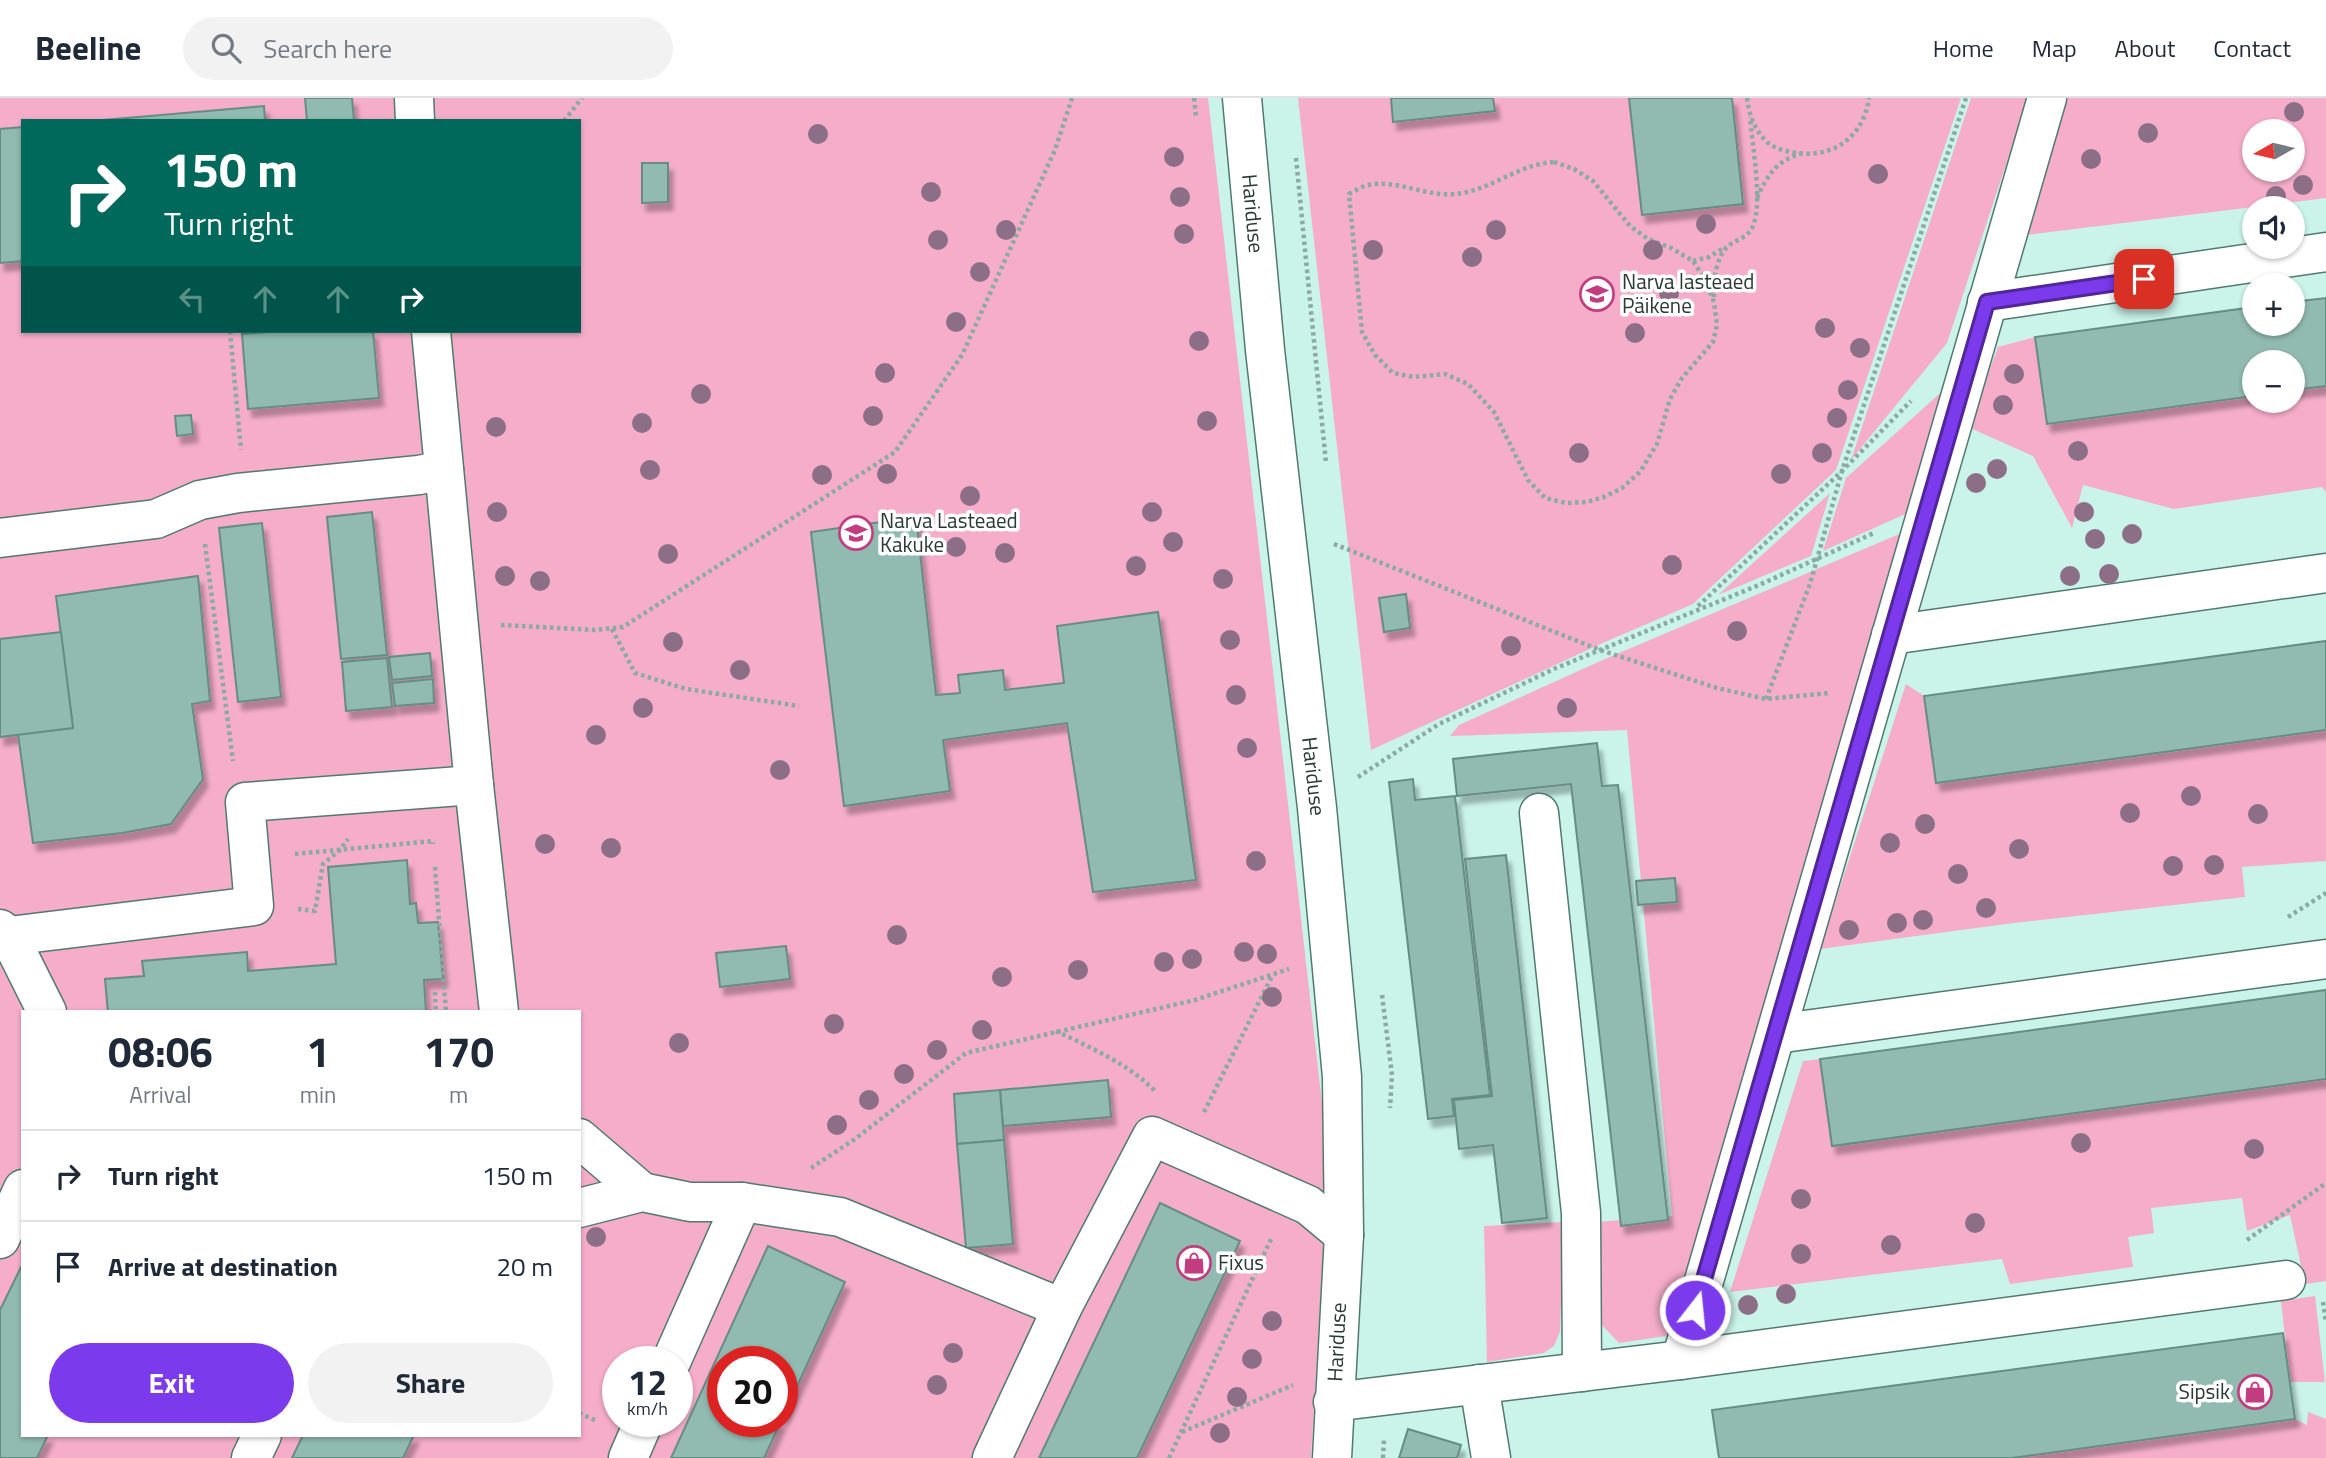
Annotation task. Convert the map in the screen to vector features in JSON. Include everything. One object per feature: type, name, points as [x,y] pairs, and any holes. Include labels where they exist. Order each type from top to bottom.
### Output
[{"type":"street","points":[[414,98],[415,119]]},
{"type":"street","name":"Hariduse","points":[[1242,98],[1265,350],[1317,808],[1342,1077],[1343,1235],[1332,1458]]},
{"type":"street","points":[[1681,1360],[2047,98]]},
{"type":"street","points":[[1987,302],[2326,252]]},
{"type":"street","points":[[431,333],[474,785],[499,1010]]},
{"type":"street","points":[[0,538],[156,519],[200,500],[245,492],[419,475],[444,470]]},
{"type":"street","points":[[1891,635],[2326,573]]},
{"type":"street","points":[[46,1010],[5,933],[254,906],[245,802],[474,785]]},
{"type":"street","points":[[1539,813],[1581,1213],[1582,1371]]},
{"type":"street","points":[[1776,1034],[2326,959]]},
{"type":"street","points":[[992,1458],[1062,1308],[1152,1136],[1188,1145],[1308,1205],[1343,1235]]},
{"type":"street","points":[[581,1140],[642,1192]]},
{"type":"street","points":[[581,1207],[642,1192],[690,1202],[742,1202],[840,1217],[1062,1308]]},
{"type":"street","points":[[0,1239],[21,1193]]},
{"type":"street","points":[[678,1346],[742,1202]]},
{"type":"street","points":[[1333,1402],[1681,1360],[2287,1280]]},
{"type":"street","points":[[1479,1384],[1491,1458]]},
{"type":"street","points":[[251,1458],[260,1437]]},
{"type":"street","points":[[628,1458],[637,1437]]},
{"type":"path","points":[[566,119],[582,98]]},
{"type":"path","points":[[458,623],[595,630],[623,627],[895,452],[962,355],[1055,150],[1072,98]]},
{"type":"path","points":[[1194,98],[1197,125]]},
{"type":"path","points":[[1693,261],[1709,257],[1745,237],[1753,226],[1757,199],[1747,98]]},
{"type":"path","points":[[1750,117],[1767,142],[1780,149],[1801,153],[1825,151],[1841,145],[1854,135],[1866,115],[1868,98]]},
{"type":"path","points":[[1766,699],[1810,584],[1842,471],[1966,98]]},
{"type":"path","points":[[1757,199],[1766,177],[1778,164],[1801,153]]},
{"type":"path","points":[[1714,302],[1693,261],[1639,233],[1630,226],[1593,181],[1574,169],[1554,162],[1537,163],[1458,194],[1436,194],[1387,184],[1367,184],[1349,194],[1362,332],[1375,355],[1393,373],[1414,377],[1445,374],[1468,384],[1494,412],[1528,480],[1545,498],[1566,503],[1604,497],[1622,488],[1640,472],[1657,444],[1670,399],[1682,377],[1713,342],[1717,325],[1713,286],[1726,247]]},
{"type":"path","points":[[230,333],[245,492]]},
{"type":"path","points":[[1695,609],[1842,471],[1920,392]]},
{"type":"path","points":[[200,500],[230,751],[245,802]]},
{"type":"path","points":[[1357,778],[1439,724],[1556,668],[1815,560],[1927,510]]},
{"type":"path","points":[[1334,544],[1600,650],[1717,688],[1766,699],[1877,688]]},
{"type":"path","points":[[612,629],[635,673],[686,689],[799,706]]},
{"type":"path","points":[[254,906],[315,911],[323,864],[340,850],[381,793]]},
{"type":"path","points":[[249,859],[433,841],[446,1010]]},
{"type":"path","points":[[1290,957],[1292,982]]},
{"type":"path","points":[[811,1168],[855,1139],[966,1053],[1195,1000],[1291,969]]},
{"type":"path","points":[[1188,1145],[1272,975]]},
{"type":"path","points":[[435,992],[436,1010]]},
{"type":"path","points":[[1056,1031],[1111,1058],[1145,1082],[1174,1112],[1188,1145]]},
{"type":"path","points":[[1169,1458],[1291,1197]]},
{"type":"path","points":[[1181,1432],[1297,1383],[1296,1396]]},
{"type":"shaded area","points":[[0,98],[1208,98],[1325,1130],[1324,1236],[1311,1458],[0,1458]]},
{"type":"shaded area","name":"Narva lasteaed Päikene","points":[[1298,98],[1961,98],[1836,470],[1693,604],[1371,750]]},
{"type":"shaded area","points":[[1971,98],[2028,98],[1947,343],[1851,460]]},
{"type":"shaded area","points":[[2066,98],[2326,98],[2326,198],[2305,201],[2305,196],[2242,196],[2242,208],[2026,235]]},
{"type":"shaded area","points":[[2035,337],[2047,423],[2242,398],[2242,413],[2305,413],[2305,389],[2326,386],[2326,492],[2322,487],[2174,509],[2083,485],[2072,528],[2033,456],[1968,427],[1998,347]]},
{"type":"shaded area","points":[[1948,386],[1912,511],[1823,551],[1846,478]]},
{"type":"shaded area","points":[[1830,493],[1811,556],[1718,595]]},
{"type":"shaded area","points":[[1904,532],[1682,1320],[1666,1336],[1619,1343],[1600,1323],[1597,1222],[1672,1216],[1627,730],[1450,736],[1459,725],[1605,659]]},
{"type":"shaded area","points":[[1906,684],[1924,696],[1936,783],[2326,730],[2326,861],[2242,867],[2245,897],[2006,924],[1820,949]]},
{"type":"shaded area","points":[[1820,1059],[2326,1079],[2326,1281],[2305,1284],[2290,1215],[2247,1231],[2242,1198],[2151,1208],[2154,1233],[2128,1237],[2133,1267],[2010,1284],[2002,1259],[1730,1292],[1803,1061]]},
{"type":"shaded area","points":[[1564,1222],[1560,1331],[1554,1346],[1544,1353],[1487,1362],[1484,1226]]},
{"type":"shaded area","points":[[2315,1296],[2325,1382],[2290,1382],[2281,1301]]},
{"type":"shaded area","points":[[2308,1412],[2326,1419],[2326,1458],[2012,1458],[2295,1419],[2307,1425]]},
{"type":"building","points":[[305,98],[352,98],[354,119],[307,119]]},
{"type":"building","points":[[1391,98],[1493,98],[1495,111],[1393,122]]},
{"type":"building","points":[[1629,98],[1732,98],[1743,204],[1642,215]]},
{"type":"building","points":[[264,106],[265,119],[115,119]]},
{"type":"building","points":[[21,127],[21,261],[0,263],[0,129]]},
{"type":"building","points":[[642,163],[668,163],[668,202],[642,203]]},
{"type":"building","points":[[2326,298],[2326,386],[2305,388],[2305,350],[2242,350],[2242,398],[2047,424],[2035,337],[2242,309],[2242,336],[2305,336],[2305,300]]},
{"type":"building","points":[[373,333],[379,398],[248,409],[242,334]]},
{"type":"building","points":[[191,415],[193,434],[177,436],[175,416]]},
{"type":"building","points":[[372,512],[387,655],[341,659],[327,517]]},
{"type":"building","points":[[916,517],[936,695],[960,693],[958,675],[1003,670],[1005,690],[1064,683],[1057,626],[1158,612],[1196,880],[1093,892],[1067,723],[943,740],[950,791],[844,806],[811,532]]},
{"type":"building","points":[[262,523],[281,697],[238,702],[219,528]]},
{"type":"building","points":[[198,576],[210,701],[192,704],[203,779],[171,824],[122,833],[33,843],[18,734],[73,728],[56,596]]},
{"type":"building","points":[[1406,594],[1410,628],[1384,632],[1379,598]]},
{"type":"building","points":[[61,632],[73,728],[0,737],[0,639]]},
{"type":"building","points":[[2326,641],[2326,730],[1936,783],[1924,696]]},
{"type":"building","points":[[430,653],[432,676],[392,680],[389,657]]},
{"type":"building","points":[[387,658],[392,707],[346,711],[342,662]]},
{"type":"building","points":[[433,679],[434,703],[395,706],[392,683]]},
{"type":"building","points":[[1597,743],[1602,786],[1618,785],[1668,1220],[1621,1226],[1571,784],[1457,796],[1453,759]]},
{"type":"building","points":[[1413,779],[1415,800],[1455,796],[1490,1095],[1452,1099],[1454,1116],[1428,1119],[1389,782]]},
{"type":"building","points":[[1506,855],[1547,1218],[1502,1223],[1493,1145],[1459,1149],[1454,1100],[1492,1096],[1465,859]]},
{"type":"building","points":[[407,860],[410,904],[416,903],[418,923],[438,922],[443,979],[424,980],[426,1010],[108,1010],[105,979],[144,976],[142,961],[247,952],[248,971],[336,964],[328,867]]},
{"type":"building","points":[[1675,878],[1677,902],[1638,905],[1636,881]]},
{"type":"building","points":[[786,946],[790,979],[720,987],[716,953]]},
{"type":"building","points":[[2326,990],[2326,1079],[1832,1146],[1820,1059]]},
{"type":"building","points":[[1108,1080],[1111,1117],[1003,1126],[1000,1090]]},
{"type":"building","points":[[1000,1090],[1004,1140],[957,1144],[954,1094]]},
{"type":"building","points":[[1004,1140],[1013,1244],[966,1248],[957,1144]]},
{"type":"building","points":[[1160,1203],[1240,1241],[1137,1458],[1039,1458]]},
{"type":"building","points":[[768,1246],[845,1282],[798,1384],[798,1346],[722,1346]]},
{"type":"building","points":[[21,1267],[21,1437],[47,1437],[37,1458],[0,1458],[0,1310]]},
{"type":"building","points":[[2283,1333],[2295,1419],[2012,1458],[1719,1458],[1712,1410]]},
{"type":"building","points":[[707,1379],[707,1437],[774,1437],[764,1458],[671,1458],[681,1437],[693,1437],[693,1410]]},
{"type":"building","points":[[1408,1429],[1461,1445],[1457,1458],[1399,1458]]},
{"type":"building","points":[[302,1437],[413,1437],[403,1458],[292,1458]]},
{"type":"place","name":"Narva lasteaed Päikene","points":[[1597,294]]},
{"type":"place","name":"Narva Lasteaed Kakuke","points":[[856,533]]},
{"type":"place","name":"Fixus","points":[[1194,1263]]},
{"type":"place","name":"Sipsik","points":[[2255,1392]]},
{"type":"route","points":[[1695,1310],[1987,302],[2144,279]]}]
